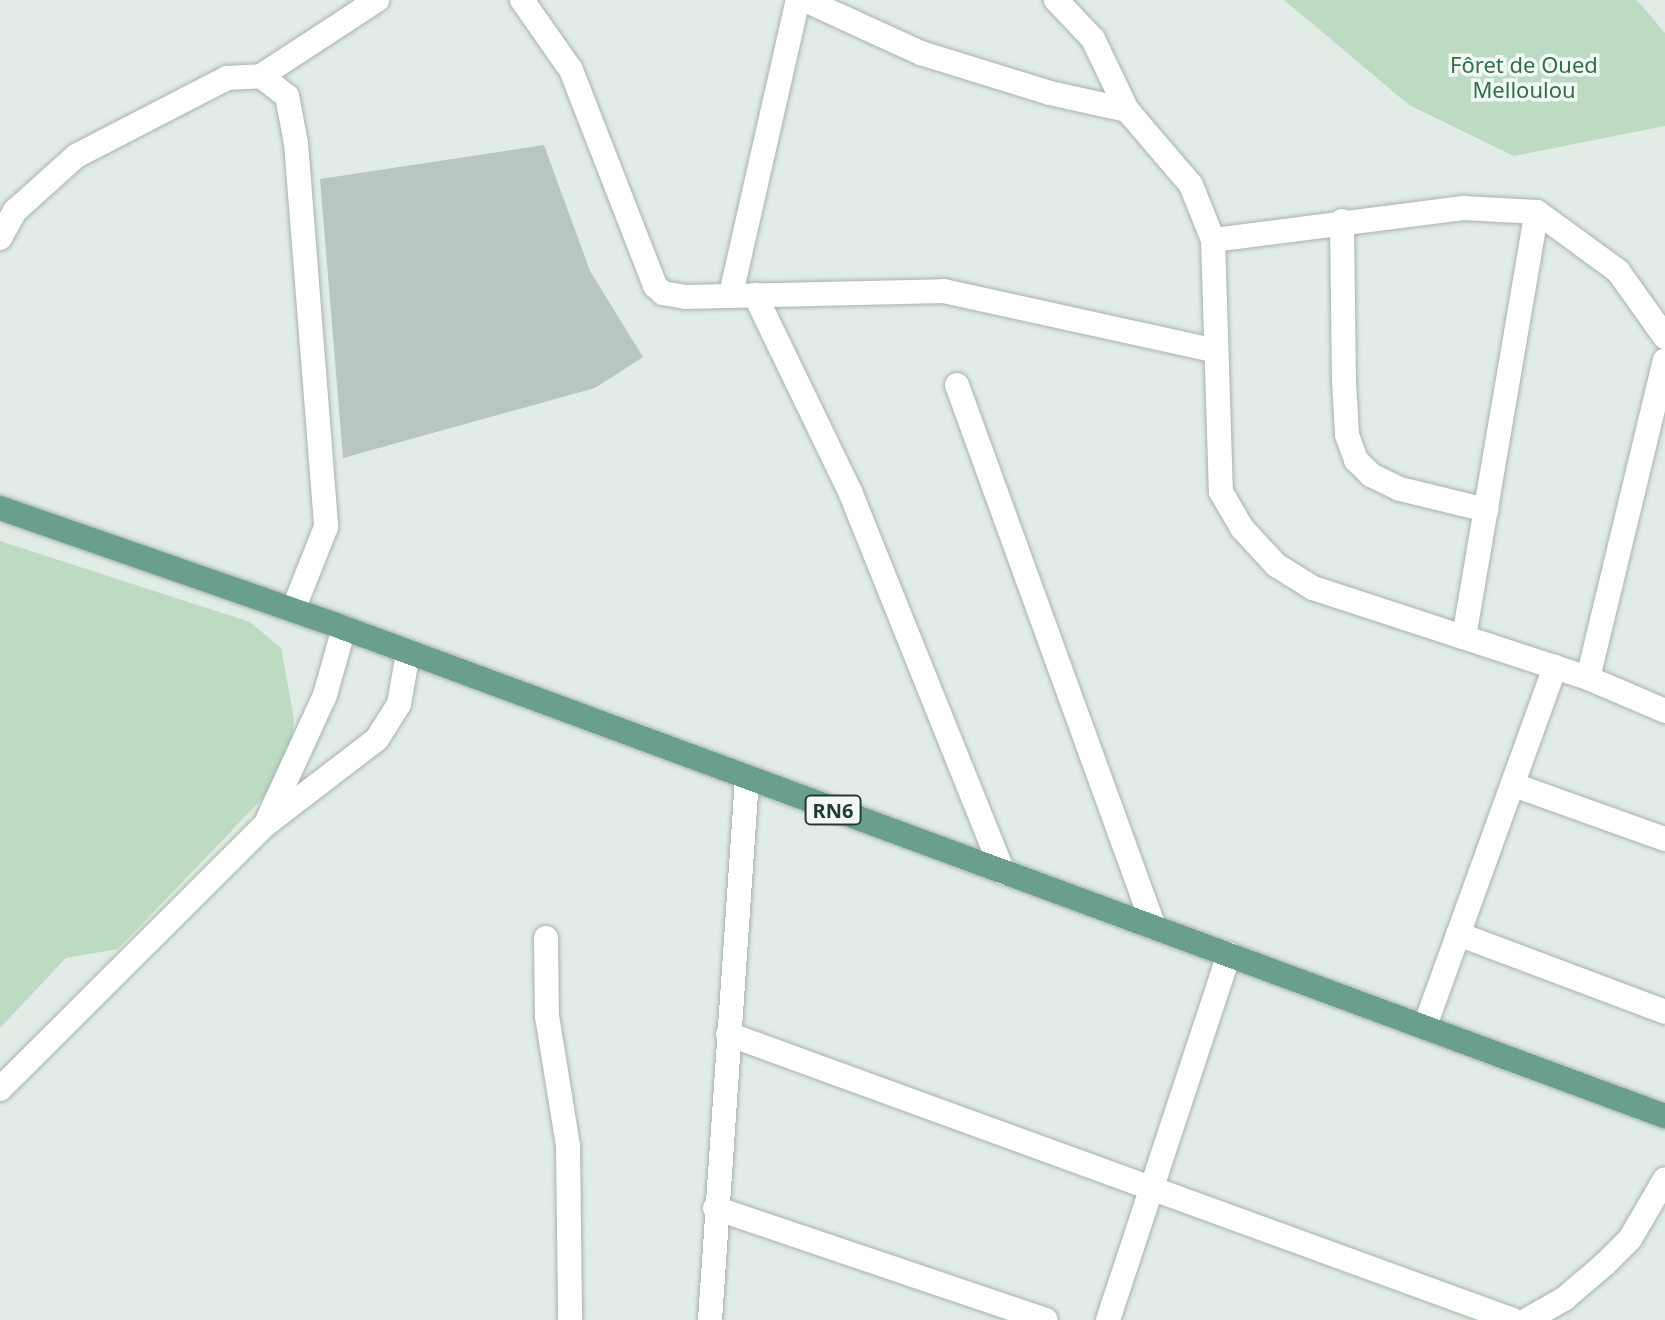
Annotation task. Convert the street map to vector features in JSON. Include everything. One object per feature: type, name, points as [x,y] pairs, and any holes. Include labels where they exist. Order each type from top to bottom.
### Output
[{"type":"main road","name":"RN6","points":[[0,508],[344,628],[1665,1116]]},
{"type":"street","points":[[0,238],[15,211],[76,156],[227,78],[261,76],[377,0]]},
{"type":"street","points":[[522,0],[571,70],[655,286],[675,297],[959,293],[1213,350]]},
{"type":"street","points":[[798,0],[743,295],[851,494],[1003,873]]},
{"type":"street","points":[[805,0],[935,58],[1050,93],[1127,110]]},
{"type":"street","points":[[1056,0],[1093,39],[1127,110],[1191,185],[1213,240],[1213,350],[1221,492],[1242,528],[1276,565],[1313,588],[1588,678],[1665,711]]},
{"type":"street","points":[[261,76],[287,96],[296,143],[326,527],[293,610]]},
{"type":"street","points":[[1213,240],[1342,221],[1463,208],[1537,212],[1618,271],[1665,337]]},
{"type":"street","points":[[1464,637],[1537,212]]},
{"type":"street","points":[[1342,221],[1347,435],[1356,460],[1371,475],[1400,489],[1486,510]]},
{"type":"street","points":[[1588,678],[1665,360]]},
{"type":"street","points":[[957,385],[1154,927]]},
{"type":"street","points":[[265,825],[325,695],[344,628]]},
{"type":"street","points":[[0,1089],[265,825],[377,739],[399,704],[408,653]]},
{"type":"street","points":[[1425,1026],[1555,667]]},
{"type":"street","points":[[710,1320],[715,1208],[747,778]]},
{"type":"street","points":[[1514,785],[1665,839]]},
{"type":"street","points":[[1458,934],[1665,1012]]},
{"type":"street","points":[[546,938],[547,1016],[568,1146],[570,1320]]},
{"type":"street","points":[[1108,1320],[1229,955]]},
{"type":"street","points":[[728,1034],[1154,1186],[1513,1320]]},
{"type":"street","points":[[1527,1320],[1564,1299],[1630,1239],[1665,1179]]},
{"type":"street","points":[[715,1208],[1046,1320]]},
{"type":"green space","name":"Fôret de Oued Melloulou","points":[[1284,0],[1637,0],[1665,33],[1665,126],[1514,156],[1409,105]]},
{"type":"green space","points":[[0,541],[250,622],[281,648],[294,719],[291,751],[263,798],[118,949],[66,958],[0,1028]]},
{"type":"building","points":[[544,145],[590,271],[643,357],[595,388],[343,458],[320,179]]}]
